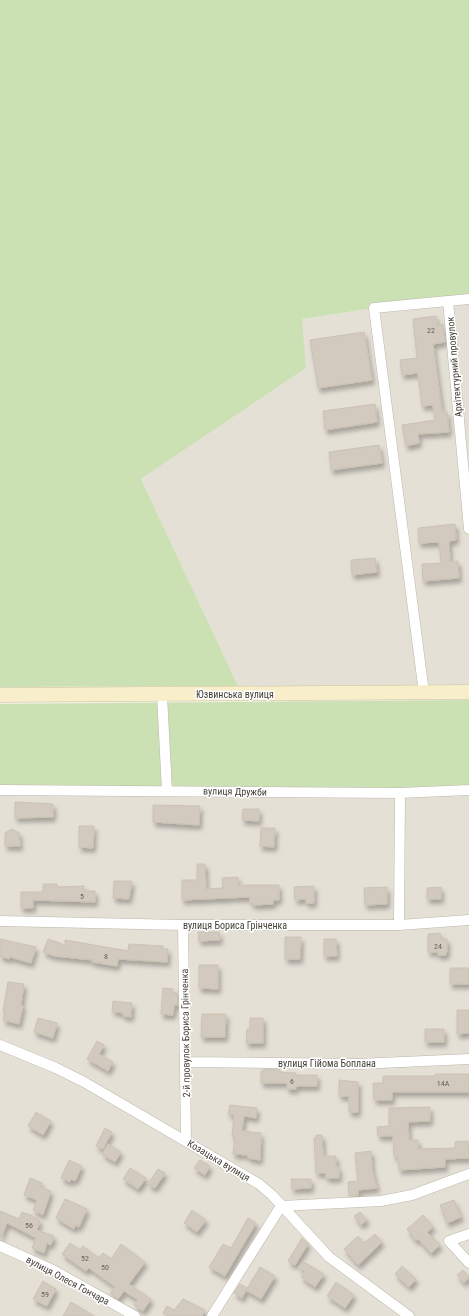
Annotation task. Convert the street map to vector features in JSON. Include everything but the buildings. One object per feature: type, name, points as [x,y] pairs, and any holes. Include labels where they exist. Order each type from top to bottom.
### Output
[{"type":"main road","name":"Юзвинська вулиця","points":[[0,695],[469,692]]},
{"type":"street","points":[[424,693],[374,308],[469,299]]},
{"type":"street","name":"Архітектурний провулок","points":[[448,301],[469,529]]},
{"type":"street","points":[[162,695],[167,791]]},
{"type":"street","name":"вулиця Дружби","points":[[0,790],[400,793],[469,790]]},
{"type":"street","points":[[399,925],[400,793]]},
{"type":"street","name":"вулиця Бориса Грінченка","points":[[0,921],[184,925],[399,925],[469,920]]},
{"type":"street","name":"2-й провулок Бориса Грінченка","points":[[184,925],[186,1140]]},
{"type":"street","name":"Козацька вулиця","points":[[0,1045],[70,1075],[186,1140],[259,1184],[268,1191],[329,1257],[409,1316]]},
{"type":"street","name":"вулиця Гійома Боплана","points":[[185,1062],[358,1064],[469,1059]]},
{"type":"street","points":[[212,1316],[281,1206],[380,1201],[412,1195],[469,1174]]},
{"type":"street","points":[[469,1234],[449,1241],[469,1263]]},
{"type":"street","name":"вулиця Олеся Гончара","points":[[0,1246],[53,1270],[135,1316]]},
{"type":"shaded area","points":[[469,298],[469,686],[238,686],[141,479],[306,368],[301,319],[374,308]]},
{"type":"shaded area","points":[[0,790],[469,790],[469,1316],[0,1316]]},
{"type":"green space","points":[[0,0],[469,0],[469,298],[374,308],[302,319],[306,368],[141,479],[238,686],[0,687]]},
{"type":"green space","points":[[469,700],[469,790],[0,790],[0,704]]}]
